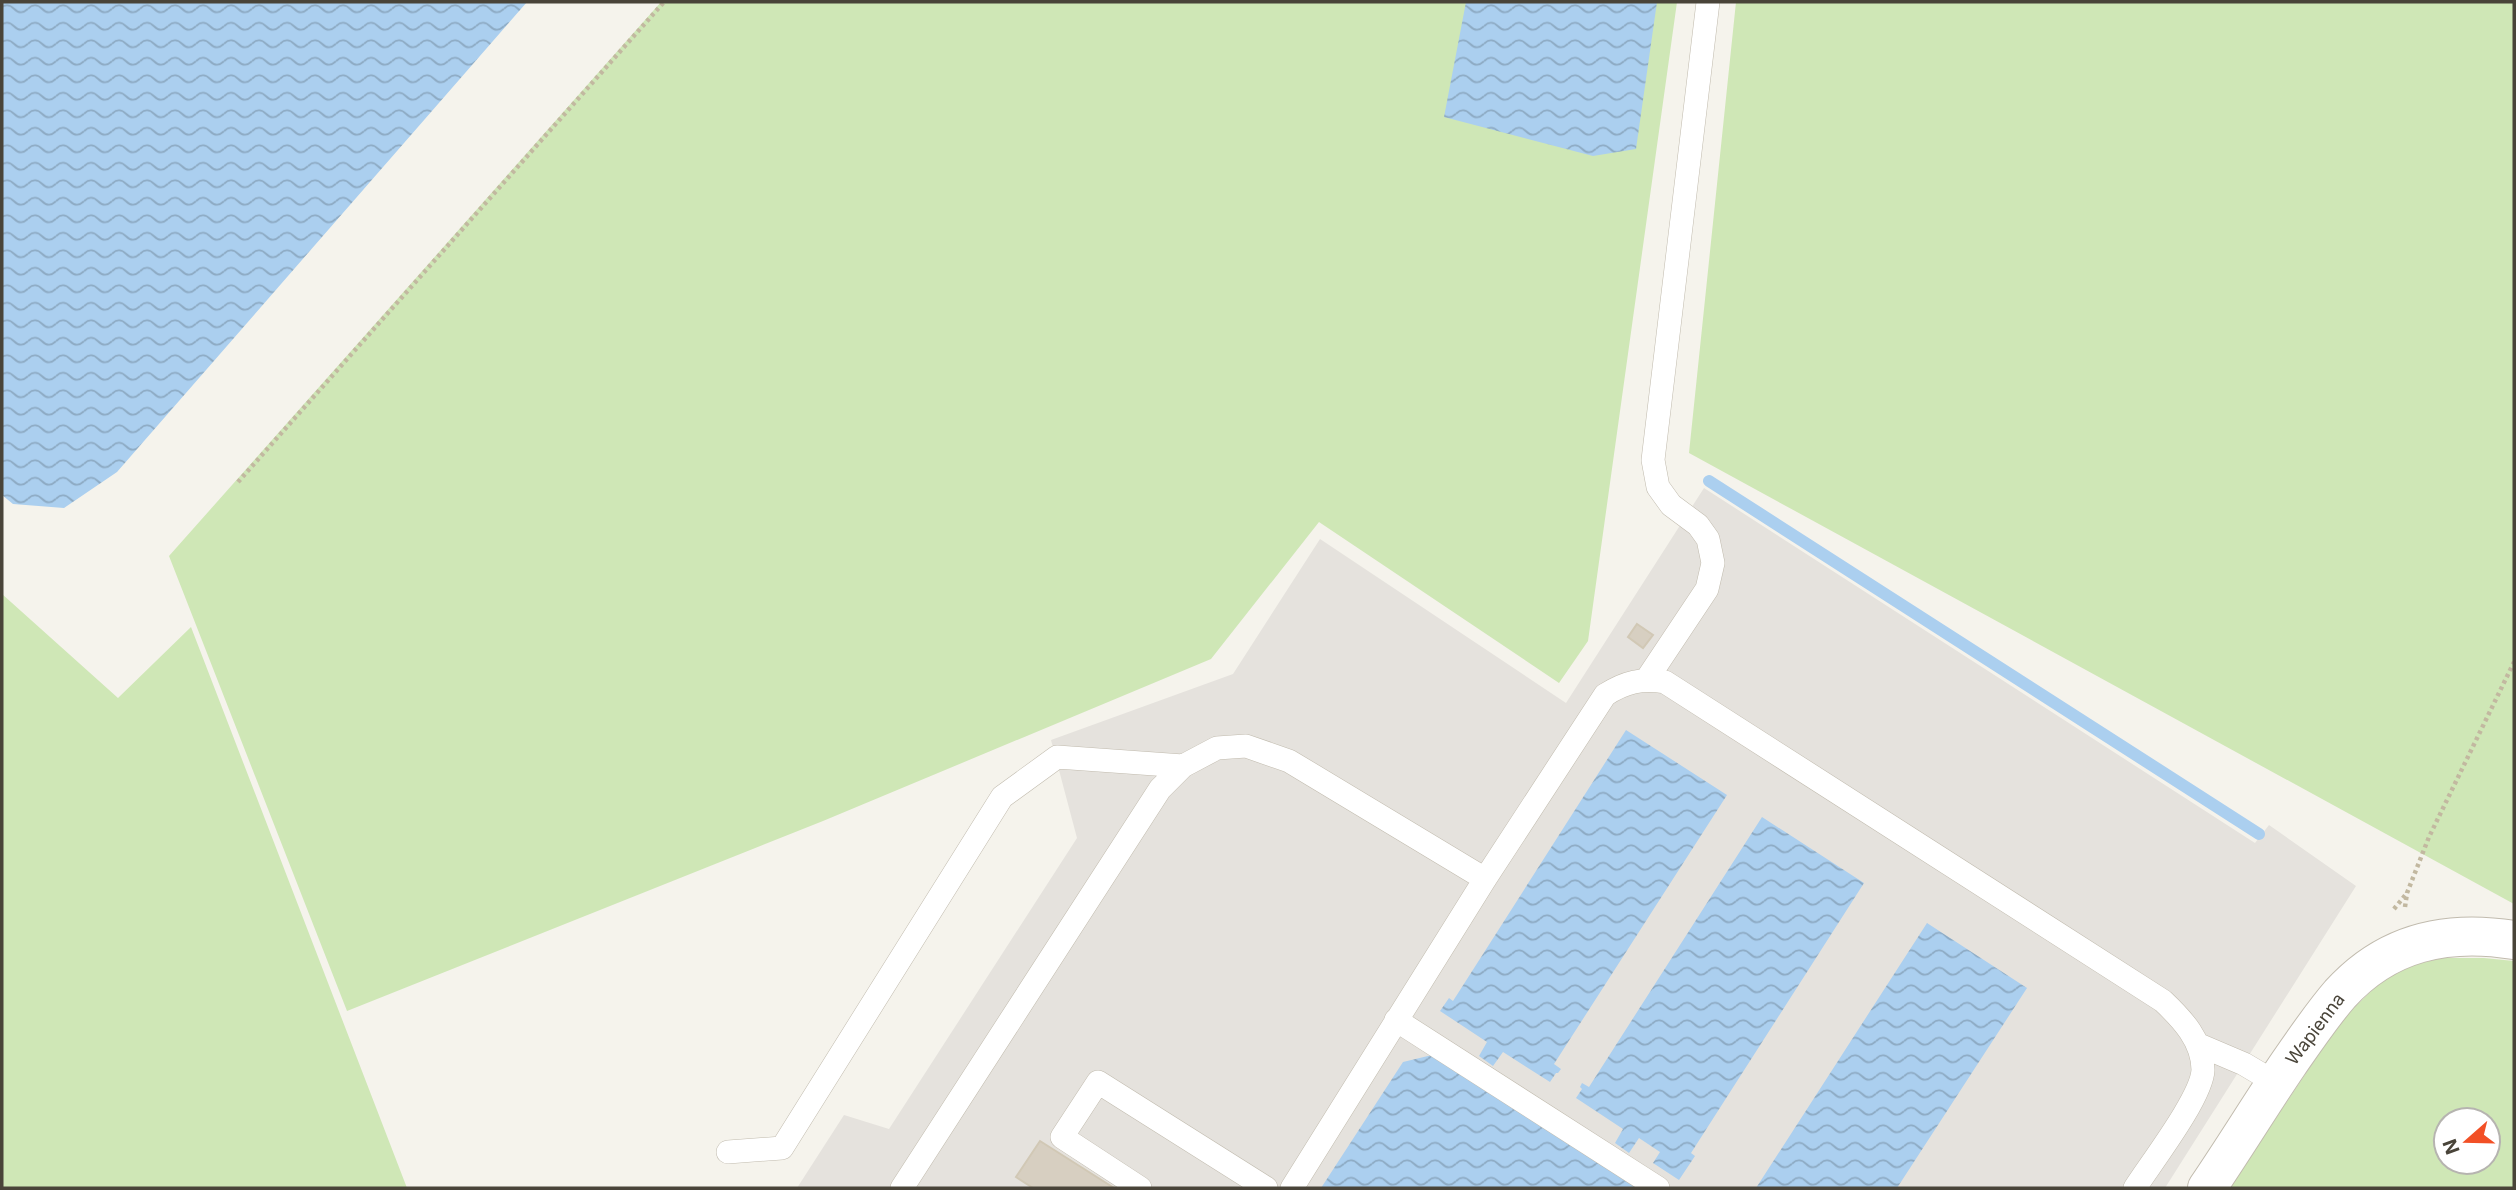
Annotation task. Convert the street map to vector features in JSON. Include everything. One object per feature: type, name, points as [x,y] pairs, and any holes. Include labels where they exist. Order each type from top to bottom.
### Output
[{"type":"street","name":"Wapienna","points":[[2207,1188],[2276,1083],[2341,993],[2373,965],[2402,949],[2448,936],[2490,936],[2514,940]]},
{"type":"lane","points":[[1647,679],[1707,589],[1713,563],[1708,539],[1698,525],[1671,505],[1658,487],[1653,460],[1708,2]]},
{"type":"lane","points":[[1292,1188],[1485,879],[1605,695],[1623,684],[1647,679],[1665,682],[2163,1001],[2184,1021],[2197,1044],[2203,1071],[2193,1098],[2135,1188]]},
{"type":"lane","points":[[902,1188],[1160,789],[1183,766],[1217,748],[1246,746],[1289,761],[1485,879]]},
{"type":"lane","points":[[729,1152],[782,1147],[1002,797],[1057,757],[1183,766]]},
{"type":"lane","points":[[1396,1020],[1658,1188]]},
{"type":"lane","points":[[2197,1044],[2244,1064],[2276,1083]]},
{"type":"lane","points":[[1140,1188],[1062,1137],[1098,1082],[1266,1188]]},
{"type":"path","points":[[238,482],[664,2]]},
{"type":"path","points":[[2402,949],[2407,893],[2415,870],[2514,662]]},
{"type":"shaded area","points":[[1704,488],[2255,843],[2269,825],[2356,886],[2165,1188],[797,1188],[844,1115],[889,1129],[1077,838],[1051,740],[1233,674],[1320,539],[1566,703]]},
{"type":"green space","points":[[661,2],[1677,2],[1588,641],[1559,683],[1319,522],[1211,659],[823,821],[347,1011],[169,556]]},
{"type":"green space","points":[[1736,2],[2514,2],[2514,904],[1689,453]]},
{"type":"green space","points":[[2,594],[118,698],[191,627],[407,1188],[2,1188]]},
{"type":"green space","points":[[2442,958],[2514,961],[2514,1188],[2229,1188],[2343,1018],[2384,979],[2412,965]]},
{"type":"water","points":[[2,2],[527,2],[117,472],[64,508],[13,504],[2,495]]},
{"type":"water","points":[[1466,2],[1657,2],[1636,149],[1593,156],[1444,117]]},
{"type":"water","points":[[1626,730],[1727,795],[1554,1064],[1561,1069],[1558,1073],[1550,1082],[1503,1052],[1493,1066],[1479,1056],[1487,1042],[1440,1011],[1449,998],[1453,1001]]},
{"type":"water","points":[[1762,817],[1864,883],[1691,1153],[1695,1156],[1679,1180],[1653,1163],[1660,1152],[1639,1138],[1629,1153],[1615,1143],[1623,1129],[1576,1098],[1582,1089],[1582,1083],[1589,1087]]},
{"type":"water","points":[[1927,923],[2027,988],[1897,1188],[1756,1188]]},
{"type":"water","points":[[1432,1055],[1637,1188],[1321,1188],[1403,1062]]},
{"type":"building","points":[[1637,624],[1653,635],[1643,648],[1628,637]]},
{"type":"building","points":[[1040,1141],[1114,1188],[1033,1188],[1016,1177]]},
{"type":"waterway","points":[[1709,481],[2259,834]]}]
